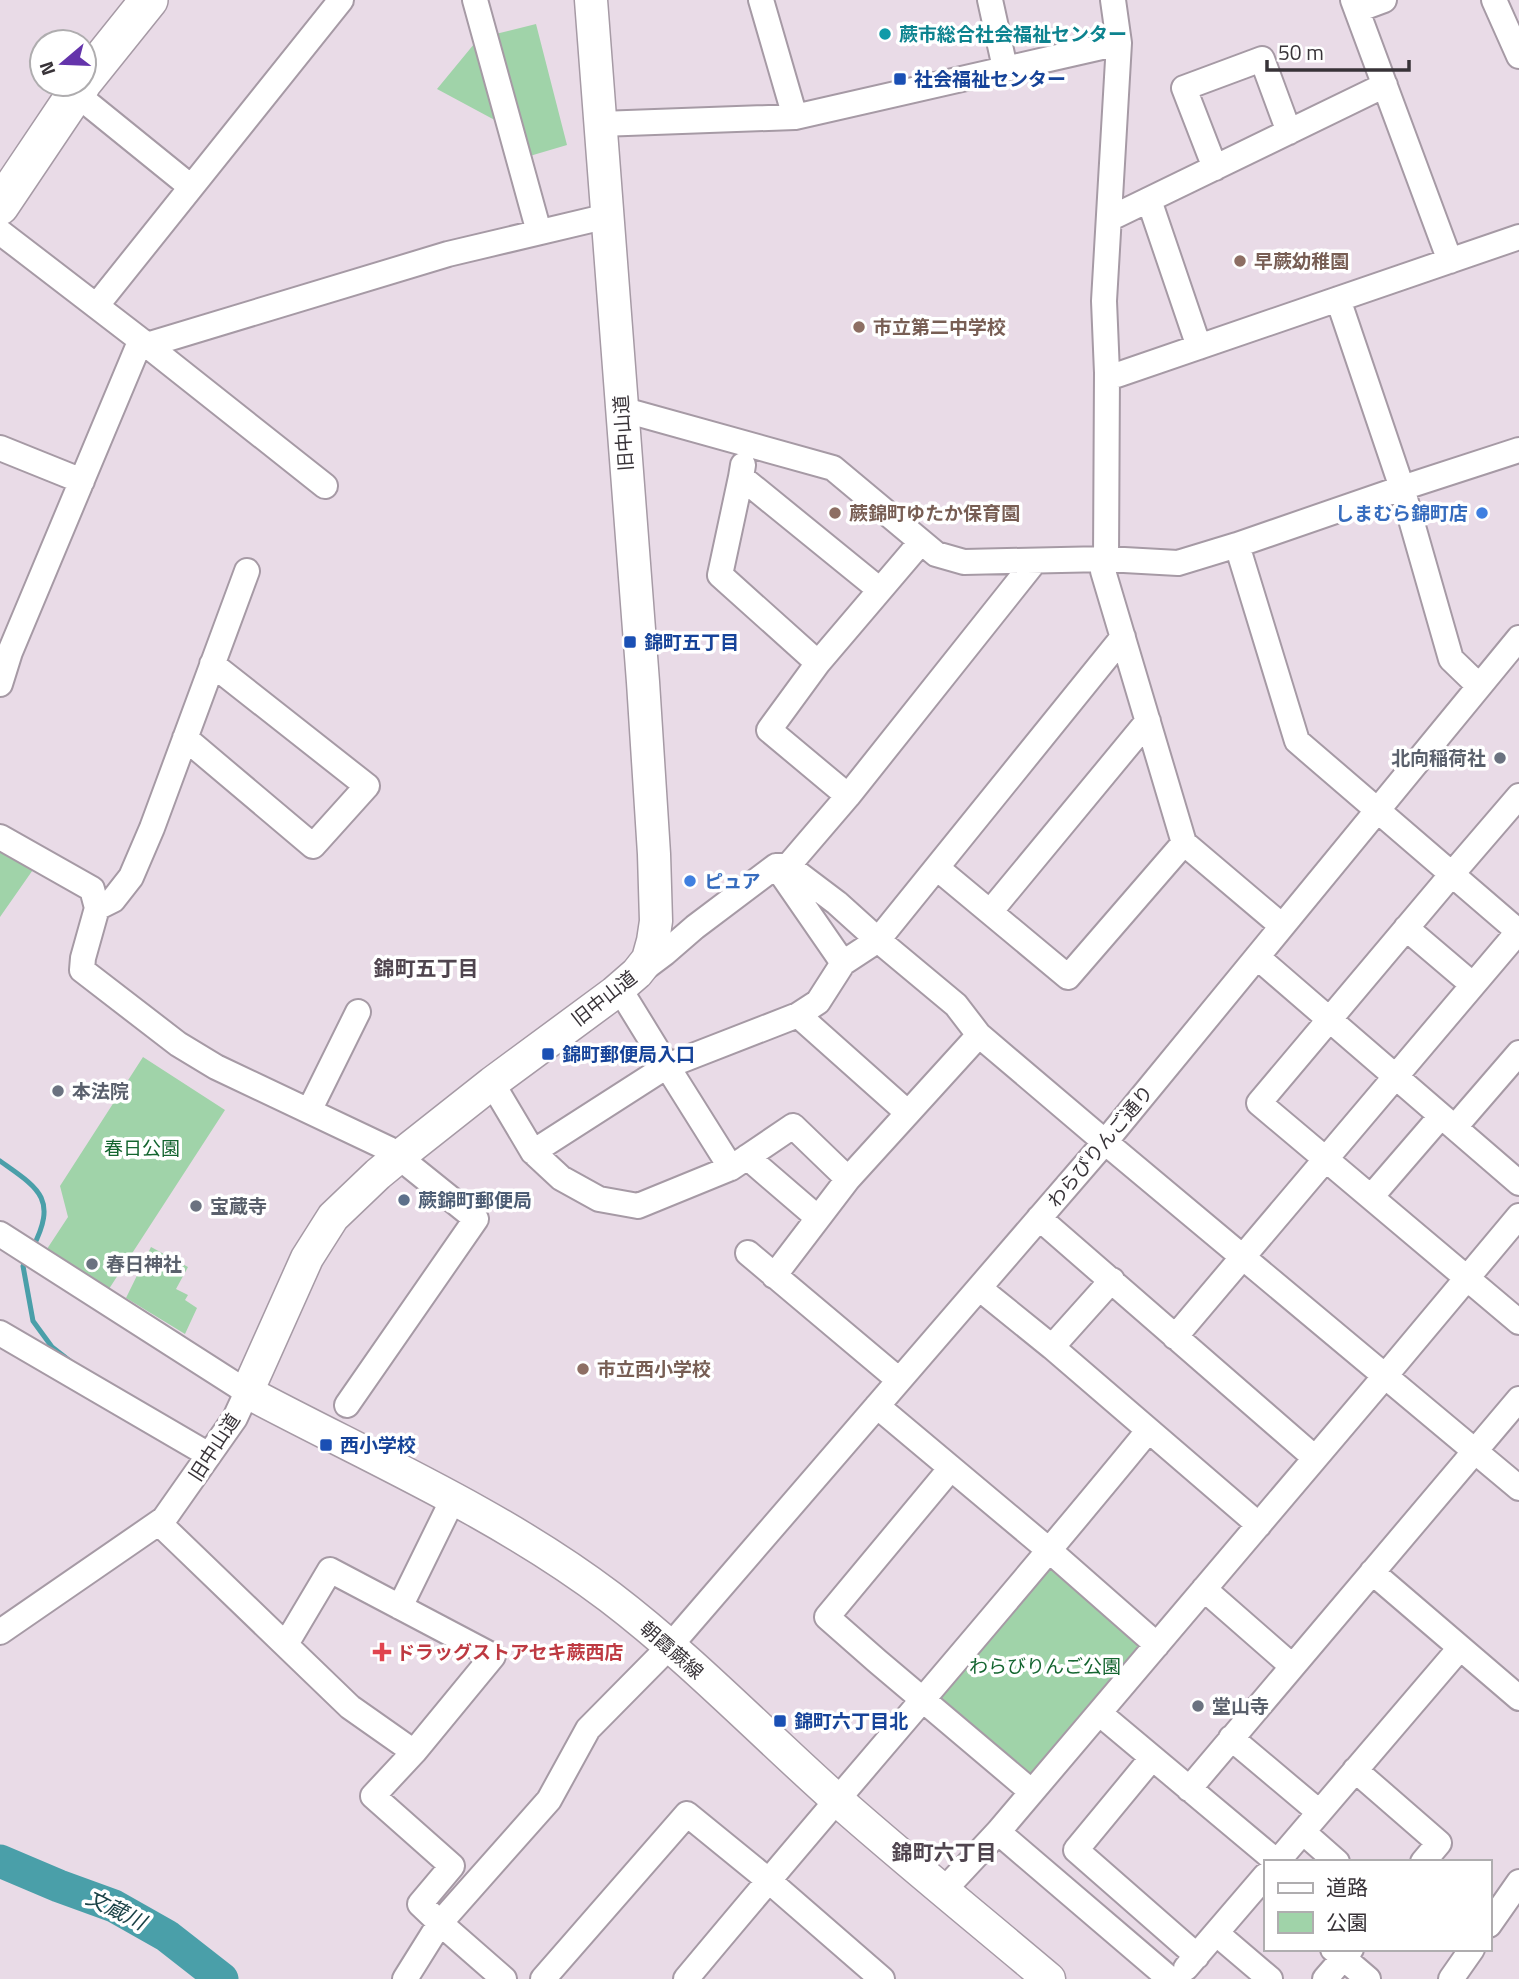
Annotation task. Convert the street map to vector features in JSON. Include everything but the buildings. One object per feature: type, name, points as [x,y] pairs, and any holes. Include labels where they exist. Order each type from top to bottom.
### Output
[{"type":"highway","points":[[98,64],[149,0]]},
{"type":"highway","points":[[0,206],[72,98]]},
{"type":"main road","name":"旧中山道","points":[[247,1392],[307,1258],[333,1217],[399,1157],[628,981],[648,959],[653,941],[656,921],[654,854],[591,0]]},
{"type":"main road","name":"朝霞蕨線","points":[[247,1392],[453,1499],[537,1548],[610,1597],[670,1646],[836,1799],[944,1890],[1038,1976]]},
{"type":"street","points":[[97,305],[341,0]]},
{"type":"street","points":[[475,0],[539,232]]},
{"type":"street","points":[[761,0],[795,117]]},
{"type":"street","points":[[990,0],[1005,68]]},
{"type":"street","points":[[1113,0],[1119,43],[1104,301],[1107,373],[1106,559],[1103,571],[1184,843],[1282,926]]},
{"type":"street","points":[[1384,0],[1355,5],[1450,261]]},
{"type":"street","points":[[1494,0],[1519,56]]},
{"type":"street","points":[[600,124],[795,117],[1119,43]]},
{"type":"street","points":[[1215,168],[1184,88],[1262,59],[1289,132]]},
{"type":"street","points":[[1109,219],[1385,85]]},
{"type":"street","points":[[93,98],[191,187]]},
{"type":"street","points":[[1149,200],[1199,347]]},
{"type":"street","points":[[0,684],[10,652],[82,481],[142,347],[448,254],[608,216]]},
{"type":"street","points":[[0,232],[97,305],[142,347],[326,486]]},
{"type":"street","points":[[1107,373],[1117,375],[1519,237]]},
{"type":"street","points":[[1338,299],[1402,488],[1451,659],[1479,686]]},
{"type":"street","points":[[621,409],[833,468],[936,554],[964,562],[1106,559],[1178,563],[1519,450]]},
{"type":"street","points":[[748,444],[720,575],[818,663]]},
{"type":"street","points":[[0,449],[82,481]]},
{"type":"street","points":[[741,477],[880,590]]},
{"type":"street","points":[[848,796],[769,730],[818,663],[921,542]]},
{"type":"street","points":[[1175,1337],[1519,932],[1297,741],[1237,545]]},
{"type":"street","points":[[818,1218],[739,1163],[667,1066],[628,981],[695,927],[782,866],[848,796],[1035,561]]},
{"type":"street","points":[[97,908],[113,900],[131,877],[152,828],[247,571]]},
{"type":"street","points":[[533,1152],[667,1066],[797,1014],[818,1002],[843,963],[878,940],[1123,638]]},
{"type":"street","name":"わらびりんご通り","points":[[405,1979],[440,1923],[549,1800],[587,1729],[670,1646],[1104,1142],[1519,638]]},
{"type":"street","points":[[185,738],[313,846],[367,786],[212,664]]},
{"type":"street","points":[[990,912],[1148,721]]},
{"type":"street","points":[[1519,796],[1259,1103],[1519,1322]]},
{"type":"street","points":[[0,836],[92,889],[97,908],[82,970],[178,1044],[216,1067],[389,1149],[475,1219],[347,1405]]},
{"type":"street","points":[[937,868],[1068,977],[1184,843]]},
{"type":"street","points":[[782,866],[837,903],[956,1005],[979,1035],[1519,1488]]},
{"type":"street","points":[[782,866],[843,963]]},
{"type":"street","points":[[1406,928],[1473,985]]},
{"type":"street","points":[[1257,957],[1519,1183]]},
{"type":"street","points":[[309,1111],[359,1012]]},
{"type":"street","points":[[797,1014],[908,1114]]},
{"type":"street","points":[[774,1276],[848,1179],[979,1035]]},
{"type":"street","points":[[1371,1198],[1519,1053]]},
{"type":"street","points":[[492,1083],[533,1152],[561,1178],[599,1199],[638,1206],[739,1163],[793,1126],[848,1179]]},
{"type":"street","points":[[944,1890],[998,1832],[1519,1216]]},
{"type":"street","points":[[1039,1218],[1315,1458]]},
{"type":"street","points":[[9,1240],[247,1392]]},
{"type":"street","points":[[748,1253],[899,1380]]},
{"type":"street","points":[[1052,1347],[1112,1280]]},
{"type":"street","points":[[979,1288],[1052,1347],[1259,1525]]},
{"type":"street","points":[[0,1333],[209,1455]]},
{"type":"street","name":"旧中山道","points":[[0,1632],[159,1523],[235,1418],[247,1392]]},
{"type":"street","points":[[1189,1789],[1519,1399]]},
{"type":"street","points":[[877,1406],[1157,1645]]},
{"type":"street","points":[[686,1979],[836,1799],[1050,1551],[1148,1431]]},
{"type":"street","points":[[951,1468],[827,1617],[1032,1792]]},
{"type":"street","points":[[400,1607],[453,1499]]},
{"type":"street","points":[[159,1523],[350,1707],[414,1752]]},
{"type":"street","points":[[286,1644],[330,1570],[493,1656],[414,1752],[373,1796],[452,1866],[420,1904],[505,1979]]},
{"type":"street","points":[[1372,1572],[1519,1698]]},
{"type":"street","points":[[1204,1589],[1292,1666]]},
{"type":"street","points":[[1279,1860],[1460,1648]]},
{"type":"street","points":[[1098,1713],[1275,1860]]},
{"type":"street","points":[[1231,1738],[1319,1812]]},
{"type":"street","points":[[1152,1758],[1076,1850],[1197,1955]]},
{"type":"street","points":[[1356,1770],[1438,1843],[1425,1860]]},
{"type":"street","points":[[543,1979],[687,1814],[882,1979]]},
{"type":"street","points":[[998,1832],[1170,1979]]},
{"type":"street","points":[[1303,1832],[1335,1860]]},
{"type":"street","points":[[1491,1922],[1519,1882]]},
{"type":"street","points":[[1177,1979],[1263,1883]]},
{"type":"street","points":[[1216,1933],[1270,1979]]},
{"type":"street","points":[[1451,1979],[1471,1951]]},
{"type":"street","points":[[1325,1979],[1342,1952],[1368,1979]]},
{"type":"green space","points":[[536,24],[567,145],[523,158],[515,131],[437,89],[479,38]]},
{"type":"green space","points":[[0,846],[37,864],[0,917]]},
{"type":"green space","name":"春日公園","points":[[143,1057],[225,1110],[107,1292],[45,1252],[68,1217],[60,1186]]},
{"type":"green space","points":[[151,1247],[188,1267],[176,1289],[188,1295],[185,1300],[197,1308],[185,1334],[126,1298]]},
{"type":"green space","name":"わらびりんご公園","points":[[1050,1551],[1157,1645],[1032,1792],[922,1699]]},
{"type":"waterway","points":[[0,1161],[34,1187],[44,1205],[44,1217],[33,1247]]},
{"type":"waterway","points":[[27,1258],[23,1266],[33,1321],[52,1347],[70,1361]]},
{"type":"waterway","name":"文蔵川","points":[[0,1861],[114,1906],[167,1936],[222,1979]]},
{"type":"place","name":"蕨市総合社会福祉センター","points":[[885,34]]},
{"type":"place","name":"社会福祉センター","points":[[900,79]]},
{"type":"place","name":"早蕨幼稚園","points":[[1240,261]]},
{"type":"place","name":"市立第二中学校","points":[[859,327]]},
{"type":"place","name":"蕨錦町ゆたか保育園","points":[[835,513]]},
{"type":"place","name":"しまむら錦町店","points":[[1482,513]]},
{"type":"place","name":"錦町五丁目","points":[[630,642]]},
{"type":"place","name":"北向稲荷社","points":[[1500,758]]},
{"type":"place","name":"ピュア","points":[[690,881]]},
{"type":"place","name":"錦町郵便局入口","points":[[548,1054]]},
{"type":"place","name":"本法院","points":[[58,1091]]},
{"type":"place","name":"蕨錦町郵便局","points":[[404,1200]]},
{"type":"place","name":"宝蔵寺","points":[[196,1206]]},
{"type":"place","name":"春日神社","points":[[92,1264]]},
{"type":"place","name":"市立西小学校","points":[[583,1369]]},
{"type":"place","name":"西小学校","points":[[326,1445]]},
{"type":"place","name":"ドラッグストアセキ蕨西店","points":[[382,1652]]},
{"type":"place","name":"堂山寺","points":[[1198,1706]]},
{"type":"place","name":"錦町六丁目北","points":[[780,1721]]},
{"type":"district","name":"錦町五丁目","points":[[426,969]]},
{"type":"district","name":"錦町六丁目","points":[[944,1853]]}]
